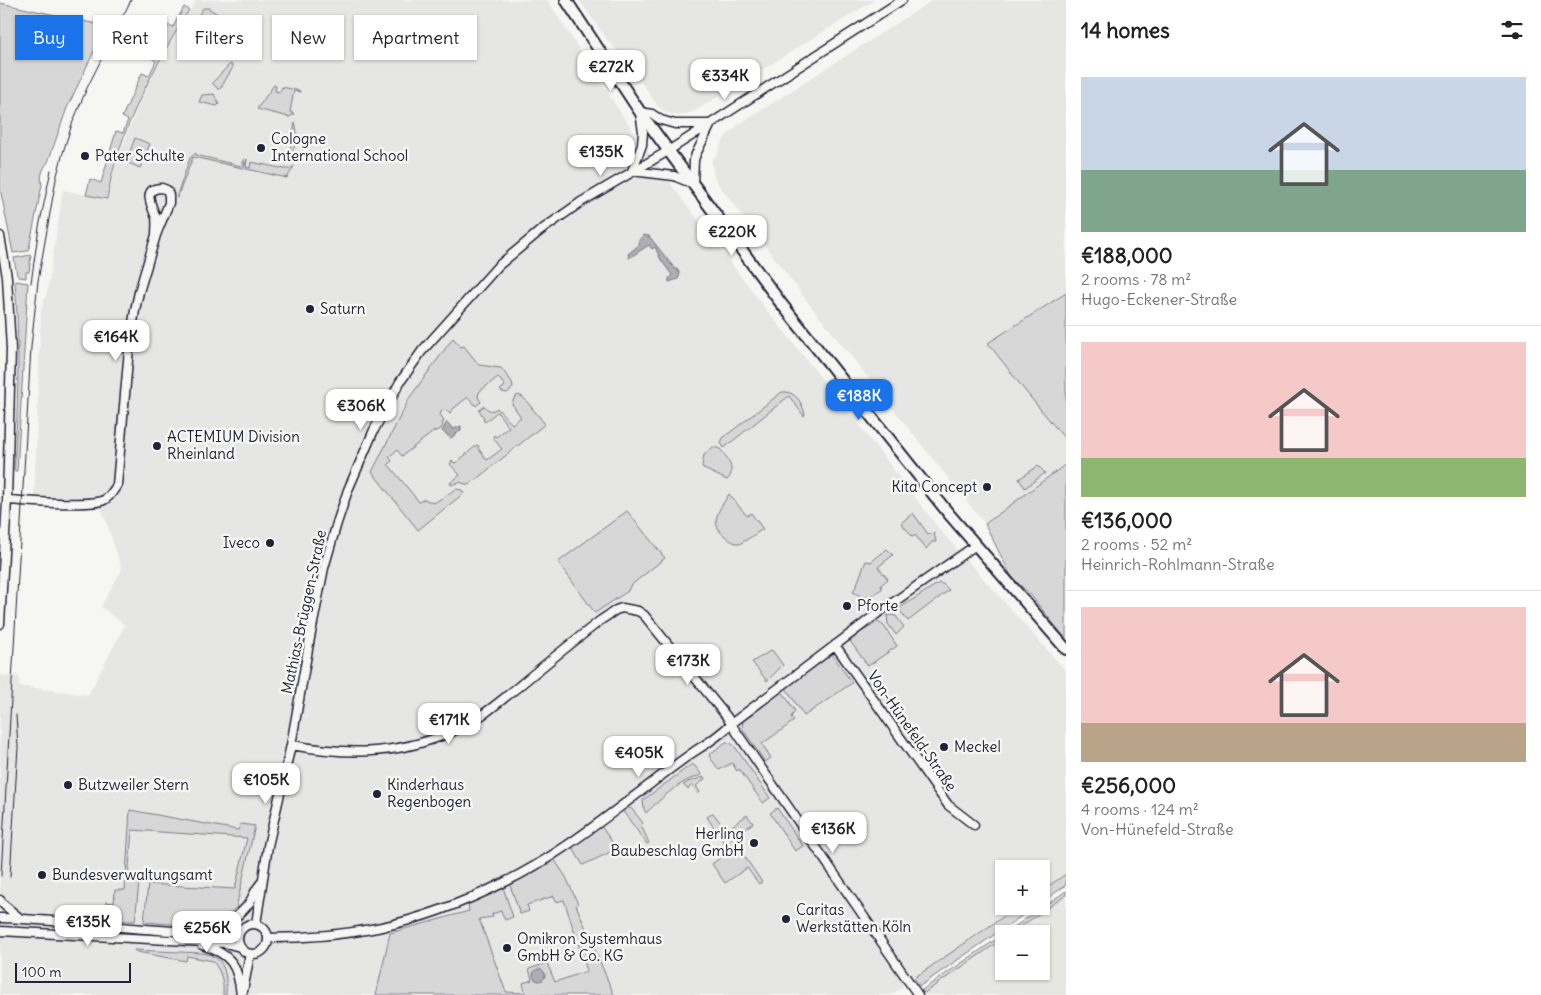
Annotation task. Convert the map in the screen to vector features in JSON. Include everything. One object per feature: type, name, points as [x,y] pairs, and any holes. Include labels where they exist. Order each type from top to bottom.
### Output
[{"type":"main road","points":[[566,0],[640,112],[780,302],[924,483],[1066,649]]},
{"type":"street","name":"Mathias-Brüggen-Straße","points":[[256,924],[268,846],[291,745],[324,568],[348,490],[374,430],[400,382],[424,348],[498,266],[540,231],[581,202],[668,151],[902,0]]},
{"type":"street","points":[[640,112],[652,114],[669,123],[710,124],[694,160],[694,184],[674,176],[632,171],[642,145],[643,132],[640,112]]},
{"type":"street","points":[[7,500],[90,504],[104,500],[112,494],[117,485],[129,349],[135,310],[156,235],[169,203],[167,190],[162,188],[153,190],[149,194],[149,202],[156,220],[156,235]]},
{"type":"street","points":[[0,236],[11,349],[7,500],[0,624]]},
{"type":"street","points":[[268,938],[311,937],[378,928],[418,917],[466,900],[505,882],[559,851],[694,752],[717,738],[731,724],[892,603],[976,546]]},
{"type":"street","points":[[291,745],[359,753],[387,751],[441,736],[464,726],[486,712],[616,610],[622,608],[638,611],[644,615],[727,717],[918,995]]},
{"type":"street","name":"Von-Hünefeld-Straße","points":[[835,645],[948,805],[974,825]]},
{"type":"street","points":[[189,932],[215,928],[229,922],[245,908],[257,886],[262,882]]},
{"type":"street","points":[[0,900],[21,918]]},
{"type":"street","points":[[0,918],[21,918],[225,935],[236,933],[250,923],[256,924],[265,930],[268,938],[267,944],[262,951],[250,954],[240,947],[229,944],[0,931]]},
{"type":"street","points":[[240,930],[238,936],[240,947]]},
{"type":"street","points":[[178,941],[214,948],[226,955],[233,964],[242,995]]},
{"type":"street","points":[[242,995],[250,954]]},
{"type":"shaded area","points":[[196,0],[547,0],[628,124],[682,199],[766,309],[940,530],[1066,671],[1066,874],[1050,885],[1050,860],[995,860],[995,915],[1006,915],[891,995],[572,995],[506,992],[390,933],[376,995],[0,995],[0,675],[20,677],[19,686],[88,695],[125,625],[101,607],[122,569],[102,509],[34,506],[41,311],[48,288],[63,190],[108,199],[116,162],[137,109],[161,60],[167,60],[167,50],[177,32],[177,60],[262,60],[262,15],[187,15]]},
{"type":"shaded area","points":[[579,0],[875,0],[695,111],[679,116],[665,112],[657,105],[633,70],[607,39]]},
{"type":"shaded area","points":[[933,0],[1066,0],[1066,293],[988,343],[1066,439],[1066,464],[985,524],[807,301],[721,188],[714,177],[712,165],[712,159],[717,155],[726,136],[738,125]]},
{"type":"shaded area","points":[[0,3],[55,15],[15,15],[15,60],[83,60],[83,21],[93,23],[93,53],[67,108],[48,162],[43,170],[41,176],[42,185],[27,251],[13,253],[0,188]]},
{"type":"shaded area","points":[[184,7],[189,10],[186,15],[180,15]]},
{"type":"shaded area","points":[[203,8],[208,8],[219,15],[199,15]]},
{"type":"shaded area","points":[[177,20],[177,30],[167,47],[167,27],[169,25],[173,27]]},
{"type":"shaded area","points":[[154,60],[160,60],[139,101],[120,149],[107,199],[86,195],[90,179],[101,183],[116,131],[123,133],[128,120],[122,117],[142,73],[149,76],[156,61]]},
{"type":"shaded area","points":[[230,64],[232,69],[220,89],[218,89],[213,82]]},
{"type":"shaded area","points":[[274,85],[276,86],[275,91],[280,92],[282,87],[300,91],[294,91],[290,112],[295,114],[289,117],[257,109]]},
{"type":"shaded area","points":[[214,94],[219,104],[217,106],[199,102],[202,95]]},
{"type":"shaded area","points":[[295,123],[297,132],[296,142],[288,161]]},
{"type":"shaded area","points":[[135,138],[150,144],[140,168],[126,162]]},
{"type":"shaded area","points":[[196,153],[196,155],[241,166],[244,158],[244,167],[247,159],[246,167],[250,168],[251,162],[285,169],[290,169],[294,166],[287,178],[193,157],[177,198],[190,158]]},
{"type":"shaded area","points":[[643,235],[649,236],[675,269],[677,269],[680,274],[678,279],[669,282],[669,278],[672,275],[661,260],[655,247],[652,249],[649,245],[629,258],[628,254],[639,245],[639,240]]},
{"type":"shaded area","points":[[31,255],[29,272],[26,272],[26,278],[19,277],[14,258]]},
{"type":"shaded area","points":[[15,281],[28,283],[17,471],[14,471],[18,376]]},
{"type":"shaded area","points":[[1066,293],[1066,440],[988,343]]},
{"type":"shaded area","points":[[453,338],[461,347],[464,346],[479,365],[501,368],[512,382],[513,388],[507,393],[502,392],[500,390],[505,386],[498,377],[479,392],[478,397],[481,402],[476,406],[468,397],[450,413],[442,410],[440,415],[444,422],[441,429],[433,432],[402,456],[397,450],[389,457],[392,461],[388,464],[419,502],[424,499],[434,503],[456,489],[462,490],[464,493],[418,530],[372,472],[410,397]]},
{"type":"shaded area","points":[[782,392],[791,393],[798,398],[804,410],[804,416],[789,396],[724,448],[721,443],[723,438]]},
{"type":"shaded area","points":[[518,395],[523,397],[545,424],[469,485],[459,482],[451,485],[450,483],[460,475],[450,464],[452,461],[454,463],[457,462],[477,445],[487,460],[502,449],[493,438],[494,435],[496,437],[509,427],[497,412],[485,422],[479,410],[484,406],[491,410],[497,408],[512,424],[521,417],[512,404],[514,398]]},
{"type":"shaded area","points":[[447,422],[453,429],[461,426],[461,430],[451,438],[442,431]]},
{"type":"shaded area","points":[[713,447],[720,449],[730,464],[731,473],[727,480],[704,469],[702,466],[704,455]]},
{"type":"shaded area","points":[[1066,464],[1066,639],[1029,593],[1012,578],[985,524]]},
{"type":"shaded area","points":[[1038,466],[1045,473],[1025,488],[1019,479]]},
{"type":"shaded area","points":[[729,494],[747,516],[751,513],[763,529],[740,544],[733,542],[720,532],[717,526],[717,516]]},
{"type":"shaded area","points":[[627,511],[665,558],[630,586],[628,591],[595,613],[558,562]]},
{"type":"shaded area","points":[[913,513],[928,534],[934,533],[936,542],[932,542],[926,549],[915,535],[912,536],[901,523]]},
{"type":"shaded area","points":[[887,549],[893,555],[878,567],[888,579],[881,585],[882,589],[868,597],[862,597],[853,592],[866,561],[871,562]]},
{"type":"shaded area","points":[[939,583],[949,590],[908,621],[900,611],[901,607]]},
{"type":"shaded area","points":[[887,616],[896,616],[904,627],[896,635],[888,624]]},
{"type":"shaded area","points":[[878,622],[884,626],[897,646],[868,666],[850,641]]},
{"type":"shaded area","points":[[772,650],[783,665],[767,681],[752,662]]},
{"type":"shaded area","points":[[832,654],[852,683],[804,716],[786,688]]},
{"type":"shaded area","points":[[782,691],[795,711],[791,717],[794,721],[762,744],[771,758],[765,762],[742,728],[743,721]]},
{"type":"shaded area","points":[[726,742],[731,743],[736,748],[770,798],[763,803],[739,769],[737,771],[732,763],[719,770],[709,756]]},
{"type":"shaded area","points":[[692,764],[702,775],[679,785],[646,813],[643,800]]},
{"type":"shaded area","points":[[704,777],[705,779],[696,786],[700,792],[698,794],[692,785],[688,789],[683,785],[688,782]]},
{"type":"shaded area","points":[[626,807],[632,809],[643,823],[641,825],[649,843],[647,844],[622,810]]},
{"type":"shaded area","points":[[777,808],[803,846],[795,851],[770,813]]},
{"type":"shaded area","points":[[130,810],[238,830],[241,824],[255,826],[236,908],[226,915],[204,923],[181,925],[144,922],[148,884],[235,889],[247,838],[132,830],[128,881],[139,883],[135,921],[105,920],[106,902],[114,903],[115,890],[125,890]]},
{"type":"shaded area","points":[[713,813],[726,830],[747,815],[753,823],[732,838],[762,882],[759,884],[747,868],[725,883],[712,864],[729,851],[707,817]]},
{"type":"shaded area","points":[[601,826],[617,849],[583,865],[572,847]]},
{"type":"shaded area","points":[[554,859],[566,877],[578,904],[576,905],[614,995],[376,995],[390,933],[469,911],[468,904],[503,887],[513,917],[505,920],[501,911],[492,914],[493,917],[479,919],[506,992],[525,993],[523,983],[532,980],[529,969],[547,963],[555,982],[587,971],[564,900],[556,902],[554,896],[527,905],[529,911],[520,914],[510,885]]},
{"type":"shaded area","points":[[1066,874],[1066,885],[1050,897],[1050,885]]},
{"type":"shaded area","points":[[1066,891],[1066,895],[1050,906],[1050,902]]},
{"type":"shaded area","points":[[1066,895],[1066,995],[926,995],[924,993],[995,944],[995,980],[1050,980],[1050,925],[1023,925],[1037,915],[1050,915],[1050,906]]},
{"type":"shaded area","points":[[1006,915],[1023,915],[1008,925],[995,925],[995,934],[920,986],[914,978]]},
{"type":"shaded area","points":[[1031,915],[1037,915],[1023,925],[1017,925]]},
{"type":"shaded area","points":[[995,940],[995,944],[924,993],[922,990]]},
{"type":"shaded area","points":[[134,950],[210,955],[220,962],[223,968],[226,980],[226,995],[223,995],[221,977],[213,961],[187,956],[186,961]]},
{"type":"shaded area","points":[[537,969],[541,969],[545,975],[541,981],[537,981],[533,977],[533,973]]},
{"type":"tram line","points":[[1,876],[31,347],[38,281],[56,179],[72,124],[87,88],[131,0]]},
{"type":"tram line","points":[[31,283],[39,227],[51,170]]},
{"type":"tram line","points":[[10,877],[18,747],[16,715]]},
{"type":"place","name":"Cologne International School","points":[[261,148]]},
{"type":"place","name":"Pater Schulte","points":[[85,156]]},
{"type":"place","name":"Saturn","points":[[310,309]]},
{"type":"place","name":"ACTEMIUM Division Rheinland","points":[[157,446]]},
{"type":"place","name":"Kita Concept","points":[[987,487]]},
{"type":"place","name":"Iveco","points":[[270,543]]},
{"type":"place","name":"Pforte","points":[[847,606]]},
{"type":"place","name":"Meckel","points":[[944,747]]},
{"type":"place","name":"Butzweiler Stern","points":[[68,785]]},
{"type":"place","name":"Kinderhaus Regenbogen","points":[[377,794]]},
{"type":"place","name":"Herling Baubeschlag GmbH","points":[[754,843]]},
{"type":"place","name":"Bundesverwaltungsamt","points":[[42,875]]},
{"type":"place","name":"Caritas Werkstätten Köln","points":[[786,919]]},
{"type":"place","name":"Omikron Systemhaus GmbH & Co. KG","points":[[507,948]]}]
